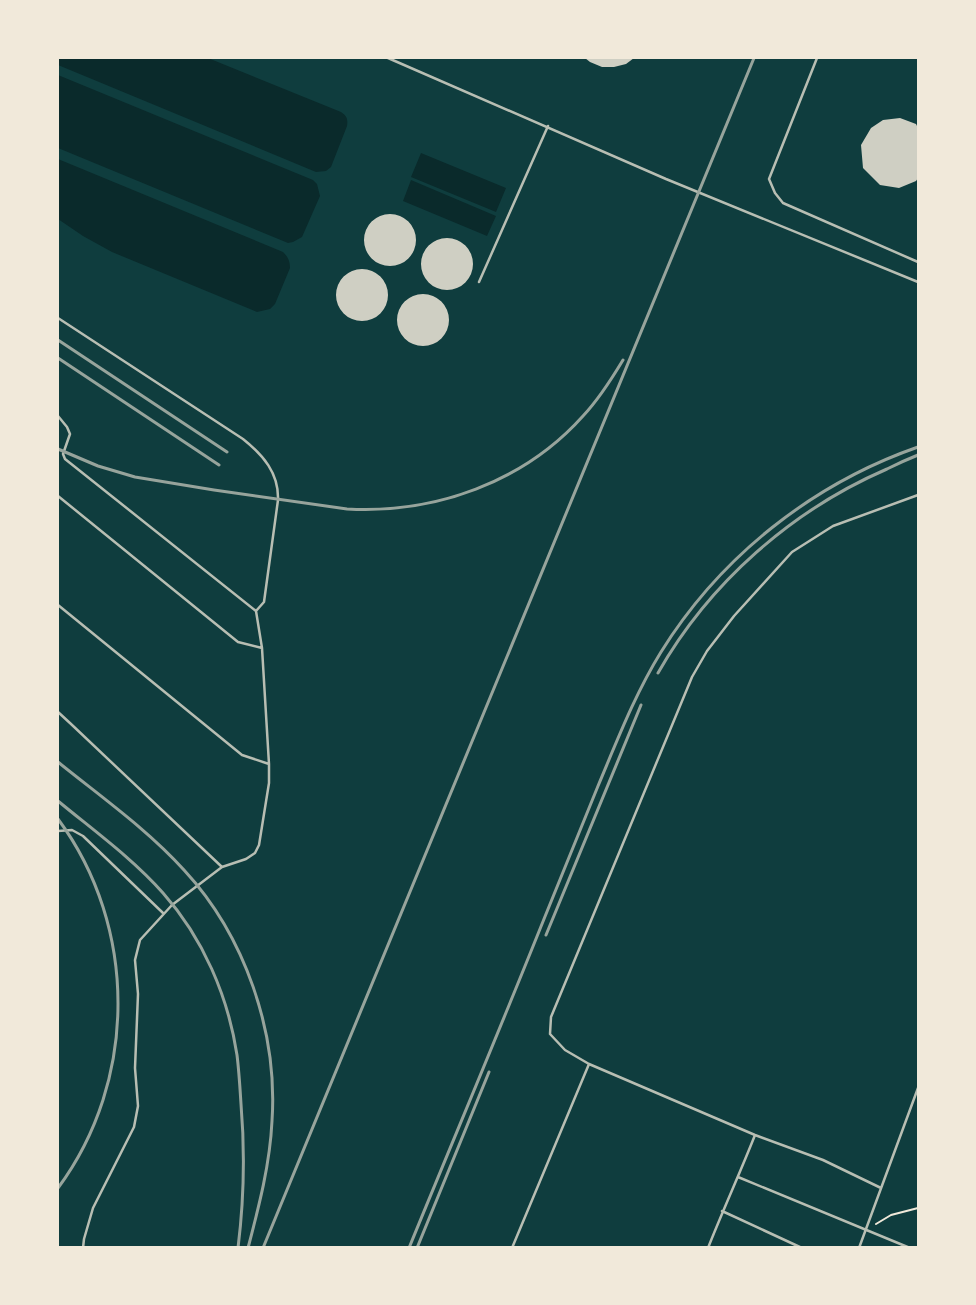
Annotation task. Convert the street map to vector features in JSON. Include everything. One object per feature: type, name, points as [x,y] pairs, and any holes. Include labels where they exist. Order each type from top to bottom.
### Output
[{"type":"lane","points":[[388,58],[548,126],[666,179],[918,282]]},
{"type":"lane","points":[[817,58],[769,179],[775,193],[783,203],[918,262]]},
{"type":"lane","points":[[479,282],[548,126]]},
{"type":"lane","points":[[58,318],[243,439],[268,464],[277,485],[278,500],[264,602],[256,611]]},
{"type":"lane","points":[[58,416],[70,434],[64,454],[65,459],[256,611],[262,648],[269,764],[269,783],[259,845],[255,853],[246,859],[222,867],[164,914],[140,940],[135,960],[138,994],[135,1068],[138,1106],[134,1127],[93,1208],[83,1248]]},
{"type":"lane","points":[[881,1188],[823,1160],[755,1135],[589,1064],[565,1050],[550,1034],[551,1017],[692,678],[707,651],[734,616],[792,552],[833,526],[918,495]]},
{"type":"lane","points":[[58,496],[238,642],[262,648]]},
{"type":"lane","points":[[58,605],[242,755],[269,764]]},
{"type":"lane","points":[[58,712],[222,867]]},
{"type":"lane","points":[[58,831],[72,830],[83,836],[164,914]]},
{"type":"lane","points":[[512,1248],[589,1064]]},
{"type":"lane","points":[[859,1248],[918,1088]]},
{"type":"lane","points":[[710,1247],[722,1211],[755,1135]]},
{"type":"lane","points":[[738,1177],[910,1248]]},
{"type":"lane","points":[[722,1211],[802,1248]]},
{"type":"path","points":[[867,1229],[891,1215],[918,1208]]},
{"type":"water","points":[[58,58],[208,58],[341,112],[347,118],[347,126],[331,167],[326,171],[316,172],[58,65]]},
{"type":"water","points":[[58,75],[313,180],[317,184],[320,196],[302,237],[288,243],[58,148]]},
{"type":"water","points":[[421,153],[506,188],[496,212],[411,177]]},
{"type":"water","points":[[58,159],[283,252],[290,263],[290,268],[275,304],[270,309],[257,312],[112,252],[83,236],[58,219]]},
{"type":"water","points":[[411,180],[496,216],[487,236],[403,201]]},
{"type":"building","points":[[585,58],[634,58],[626,64],[602,67]]},
{"type":"building","points":[[900,118],[916,124],[918,128],[918,178],[916,181],[899,188],[880,185],[863,168],[861,145],[871,128],[883,120]]},
{"type":"building","points":[[385,214],[395,214],[409,221],[416,235],[416,245],[409,259],[395,266],[385,266],[375,262],[368,255],[364,245],[364,235],[368,225],[375,218]]},
{"type":"building","points":[[442,238],[452,238],[466,245],[473,259],[473,269],[466,283],[452,290],[442,290],[432,286],[425,279],[421,269],[421,259],[425,249],[432,242]]},
{"type":"building","points":[[357,269],[367,269],[381,276],[388,290],[388,300],[381,314],[367,321],[357,321],[347,317],[340,310],[336,300],[336,290],[340,280],[347,273]]},
{"type":"building","points":[[418,294],[428,294],[442,301],[449,315],[449,325],[442,339],[428,346],[418,346],[408,342],[401,335],[397,325],[397,315],[401,305],[408,298]]},
{"type":"railway","points":[[263,1248],[754,58]]},
{"type":"railway","points":[[58,340],[227,452]]},
{"type":"railway","points":[[58,358],[219,465]]},
{"type":"railway","points":[[58,449],[98,466],[135,477],[214,490],[347,509],[413,506],[445,499],[476,489],[506,476],[534,459],[560,439],[583,416],[623,360]]},
{"type":"railway","points":[[409,1248],[612,752],[635,701],[661,652],[685,617],[711,585],[740,555],[772,528],[806,503],[841,481],[918,447]]},
{"type":"railway","points":[[658,673],[702,609],[756,553],[786,528],[818,506],[852,486],[918,455]]},
{"type":"railway","points":[[546,935],[641,705]]},
{"type":"railway","points":[[58,762],[139,827],[184,870],[206,896],[224,925],[240,955],[253,987],[263,1020],[269,1054],[272,1087],[272,1121],[260,1201],[248,1248]]},
{"type":"railway","points":[[58,801],[125,856],[163,893],[190,929],[212,969],[233,1033],[240,1086],[243,1176],[238,1248]]},
{"type":"railway","points":[[58,819],[84,861],[103,907],[114,955],[118,1004],[114,1052],[103,1100],[84,1146],[58,1188]]},
{"type":"railway","points":[[417,1248],[489,1072]]}]
